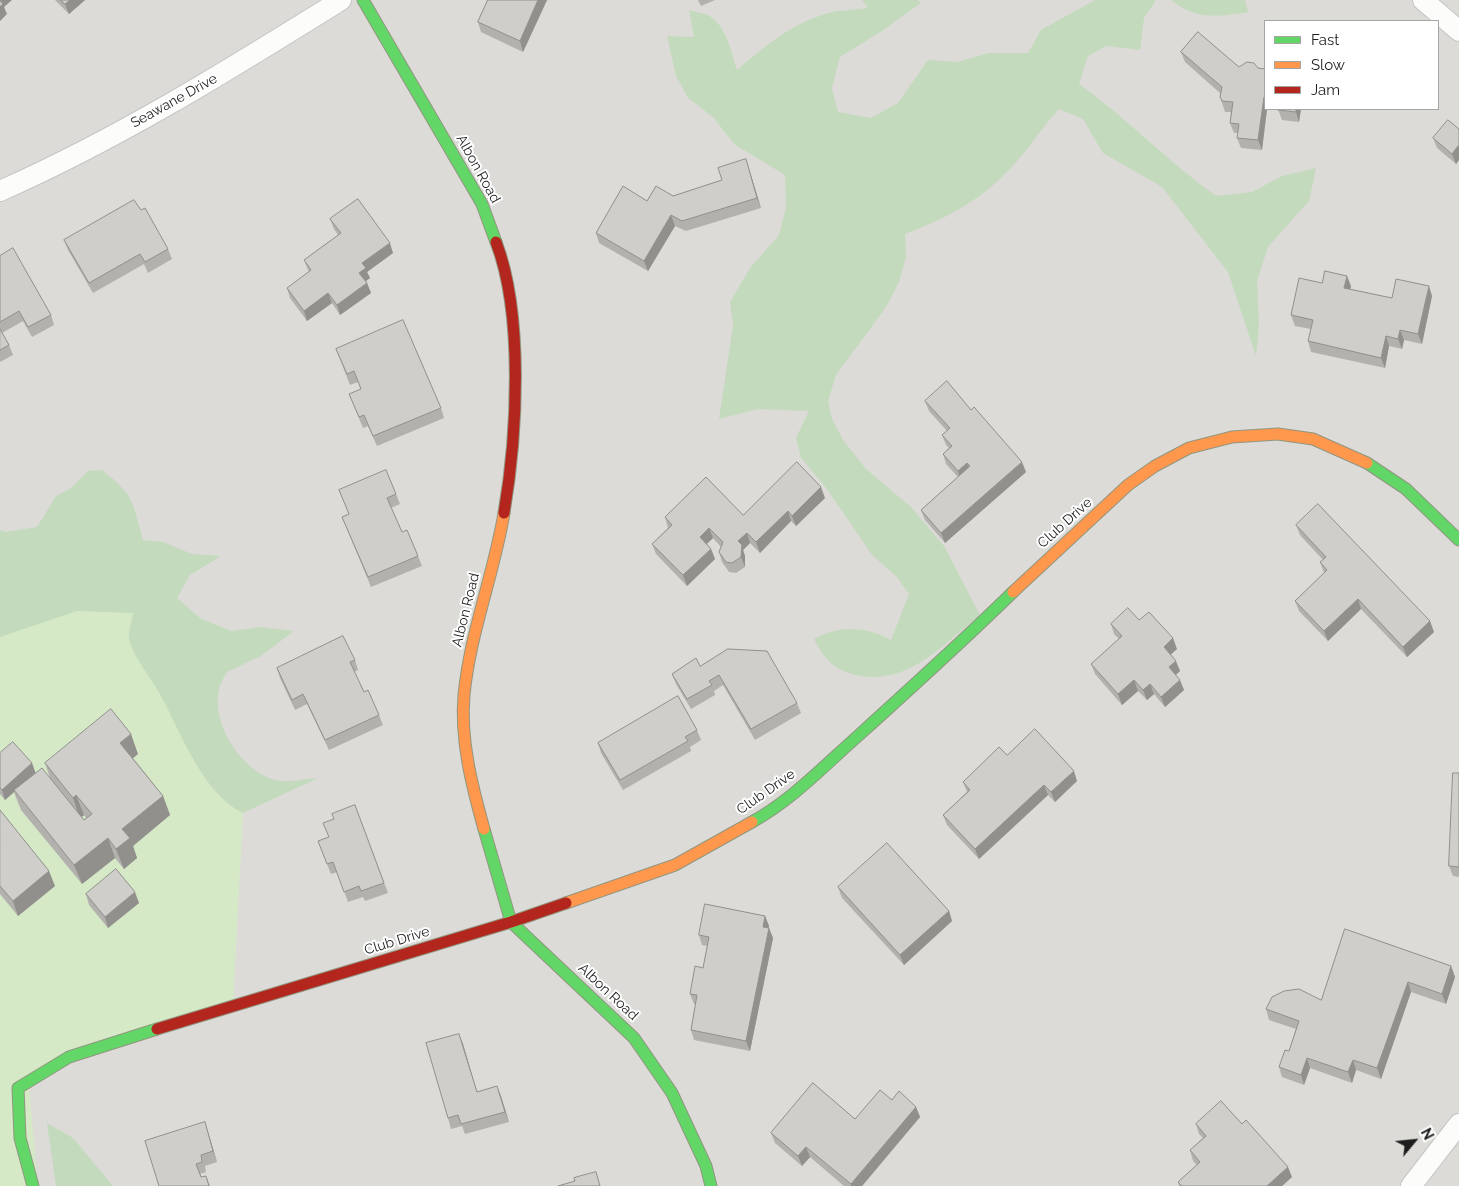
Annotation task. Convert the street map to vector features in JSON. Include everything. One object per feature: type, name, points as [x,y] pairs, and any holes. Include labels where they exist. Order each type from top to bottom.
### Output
[{"type":"street","name":"Seawane Drive","points":[[0,190],[57,166],[202,86],[341,0]]},
{"type":"street","name":"Albon Road","points":[[363,0],[482,204],[499,249],[512,312],[515,374],[511,473],[502,525],[470,655],[464,696],[465,749],[479,811],[511,922],[634,1038],[672,1093],[706,1166],[712,1186]]},
{"type":"street","points":[[1423,0],[1459,31]]},
{"type":"street","name":"Club Drive","points":[[33,1186],[23,1159],[18,1131],[18,1088],[69,1057],[511,922],[675,865],[766,814],[811,778],[953,651],[1038,568],[1128,485],[1155,466],[1189,448],[1232,437],[1278,434],[1313,439],[1362,458],[1406,489],[1459,540]]},
{"type":"street","points":[[1411,1186],[1459,1124]]},
{"type":"shaded area","points":[[0,0],[1459,0],[1459,1186],[38,1186],[18,1110],[0,620]]},
{"type":"green space","points":[[862,0],[918,0],[921,3],[882,31],[840,57],[832,88],[838,112],[871,118],[898,103],[928,60],[957,62],[989,53],[1028,53],[1041,30],[1095,0],[1156,0],[1144,18],[1140,50],[1106,46],[1088,56],[1079,84],[1216,196],[1252,192],[1282,176],[1316,168],[1309,201],[1268,247],[1257,281],[1259,325],[1256,356],[1228,272],[1162,187],[1103,153],[1083,119],[1059,109],[1017,161],[992,186],[952,213],[905,234],[906,257],[899,282],[886,307],[836,375],[828,401],[832,419],[843,440],[866,469],[911,507],[944,546],[980,615],[926,659],[896,674],[879,677],[862,676],[839,669],[823,654],[814,639],[833,631],[853,629],[872,632],[891,640],[909,594],[896,576],[872,555],[827,489],[801,458],[796,438],[809,411],[758,409],[719,419],[733,325],[730,302],[750,268],[779,235],[786,207],[785,175],[734,144],[713,117],[688,98],[676,76],[667,36],[694,37],[689,10],[708,15],[724,32],[737,70],[776,38],[798,25],[833,12],[868,8]]},
{"type":"green space","points":[[1171,0],[1245,0],[1248,12],[1217,16],[1198,14]]},
{"type":"green space","points":[[102,470],[127,493],[137,516],[143,540],[163,542],[192,554],[221,556],[190,575],[177,598],[200,618],[231,631],[262,627],[294,631],[261,656],[227,672],[219,690],[220,717],[225,731],[241,757],[263,775],[280,781],[318,778],[243,813],[229,804],[216,792],[194,761],[161,696],[135,654],[129,639],[133,613],[77,611],[0,637],[0,530],[5,532],[37,527],[56,496],[71,488],[88,471]]},
{"type":"green space","points":[[145,572],[243,813],[233,1006],[28,1076],[38,1186],[0,1186],[0,620]]},
{"type":"green space","points":[[47,1123],[73,1138],[113,1186],[56,1186]]},
{"type":"building","points":[[61,0],[70,0],[65,4]]},
{"type":"building","points":[[488,0],[538,0],[520,41],[478,22]]},
{"type":"building","points":[[1198,32],[1239,67],[1247,62],[1254,63],[1258,68],[1264,69],[1264,97],[1258,140],[1237,138],[1239,124],[1230,123],[1233,102],[1222,101],[1220,97],[1222,87],[1181,52]]},
{"type":"building","points":[[1278,110],[1296,110],[1296,112]]},
{"type":"building","points":[[1448,120],[1459,129],[1459,147],[1452,154],[1433,138]]},
{"type":"building","points":[[746,159],[757,198],[682,221],[671,215],[644,261],[596,233],[623,186],[647,201],[656,186],[673,196],[722,180],[718,168]]},
{"type":"building","points":[[358,199],[390,243],[362,263],[366,268],[359,273],[367,283],[337,305],[328,293],[304,311],[287,288],[311,270],[304,260],[341,233],[330,219]]},
{"type":"building","points":[[134,200],[141,210],[145,208],[168,249],[145,262],[140,254],[89,283],[64,240]]},
{"type":"building","points":[[13,248],[51,315],[28,327],[19,311],[0,322],[0,256]]},
{"type":"building","points":[[1325,271],[1347,276],[1344,288],[1392,298],[1396,279],[1429,286],[1418,334],[1400,330],[1398,339],[1386,336],[1381,358],[1308,341],[1313,320],[1291,315],[1299,278],[1322,283]]},
{"type":"building","points":[[403,320],[441,408],[373,436],[364,415],[359,417],[349,394],[361,389],[354,371],[347,374],[336,349]]},
{"type":"building","points":[[0,329],[9,345],[0,350]]},
{"type":"building","points":[[947,381],[971,410],[974,407],[1022,462],[941,533],[921,510],[970,466],[967,463],[958,471],[943,454],[952,446],[942,435],[950,428],[925,401]]},
{"type":"building","points":[[797,462],[821,487],[792,516],[788,511],[756,542],[747,533],[738,541],[742,545],[741,557],[732,563],[726,562],[719,552],[723,542],[709,528],[700,537],[711,549],[683,575],[652,544],[672,525],[665,517],[706,477],[743,515]]},
{"type":"building","points":[[386,470],[396,494],[387,498],[402,532],[407,530],[418,556],[368,577],[342,517],[349,514],[339,490]]},
{"type":"building","points":[[1318,504],[1430,621],[1403,647],[1358,599],[1324,631],[1295,601],[1327,570],[1320,562],[1326,557],[1296,525]]},
{"type":"building","points":[[1128,608],[1139,620],[1149,612],[1173,638],[1164,647],[1176,661],[1169,667],[1180,680],[1161,697],[1150,684],[1143,690],[1134,680],[1118,694],[1091,664],[1122,636],[1111,624]]},
{"type":"building","points":[[343,636],[355,660],[350,662],[364,692],[368,690],[379,715],[325,740],[303,694],[292,700],[277,668]]},
{"type":"building","points":[[728,649],[767,651],[797,703],[751,729],[719,675],[709,681],[712,685],[687,699],[672,674],[696,658],[700,666]]},
{"type":"building","points":[[678,696],[697,730],[685,737],[688,741],[620,780],[598,743]]},
{"type":"building","points":[[111,709],[131,734],[120,743],[163,796],[122,829],[130,838],[116,849],[108,838],[74,865],[14,790],[42,768],[84,820],[92,814],[76,795],[73,798],[45,763]]},
{"type":"building","points":[[1035,729],[1074,771],[1051,792],[1044,785],[975,849],[943,815],[970,790],[963,782],[999,747],[1007,755]]},
{"type":"building","points":[[13,742],[32,763],[2,790],[0,788],[0,753]]},
{"type":"building","points":[[1453,773],[1459,773],[1459,867],[1449,866]]},
{"type":"building","points":[[355,805],[384,883],[361,891],[359,886],[344,892],[333,862],[327,864],[318,841],[329,837],[323,823],[334,819],[332,814]]},
{"type":"building","points":[[0,810],[49,871],[13,901],[0,886]]},
{"type":"building","points":[[887,843],[949,911],[900,955],[838,887]]},
{"type":"building","points":[[116,869],[135,892],[105,917],[86,894]]},
{"type":"building","points":[[705,904],[765,916],[763,927],[769,928],[746,1041],[691,1030],[697,995],[690,994],[695,966],[703,968],[709,937],[699,935]]},
{"type":"building","points":[[1345,929],[1451,966],[1442,994],[1408,982],[1377,1068],[1353,1060],[1348,1072],[1307,1058],[1301,1075],[1279,1067],[1285,1050],[1289,1051],[1299,1021],[1266,1009],[1272,997],[1284,991],[1299,989],[1321,1000]]},
{"type":"building","points":[[459,1034],[477,1092],[497,1086],[505,1112],[461,1124],[458,1115],[448,1118],[426,1043]]},
{"type":"building","points":[[813,1083],[855,1119],[880,1090],[892,1100],[899,1091],[916,1107],[851,1184],[806,1147],[798,1156],[771,1133]]},
{"type":"building","points":[[1221,1101],[1242,1124],[1246,1120],[1288,1167],[1267,1186],[1182,1186],[1178,1182],[1200,1162],[1190,1150],[1206,1136],[1196,1124]]},
{"type":"building","points":[[205,1122],[213,1151],[201,1155],[202,1162],[196,1164],[201,1177],[206,1176],[209,1186],[159,1186],[145,1141]]},
{"type":"building","points":[[596,1172],[600,1186],[558,1186],[575,1181],[574,1178]]},
{"type":"traffic: fast","points":[[363,0],[482,204],[496,242]]},
{"type":"traffic: fast","points":[[1367,463],[1406,489],[1459,540]]},
{"type":"traffic: fast","points":[[752,822],[808,782],[1013,592]]},
{"type":"traffic: fast","points":[[484,829],[511,922],[634,1038],[672,1093],[706,1166],[711,1186]]},
{"type":"traffic: fast","points":[[33,1186],[20,1138],[18,1088],[69,1057],[157,1029]]},
{"type":"traffic: slow","points":[[1013,592],[1128,485],[1155,466],[1189,448],[1232,437],[1278,434],[1313,439],[1367,463]]},
{"type":"traffic: slow","points":[[484,829],[471,780],[465,746],[464,695],[471,649],[500,536],[504,513]]},
{"type":"traffic: slow","points":[[566,903],[675,865],[752,822]]},
{"type":"traffic: jam","points":[[496,242],[505,271],[511,304],[514,340],[515,413],[509,483],[504,513]]},
{"type":"traffic: jam","points":[[157,1029],[511,922],[566,903]]}]
